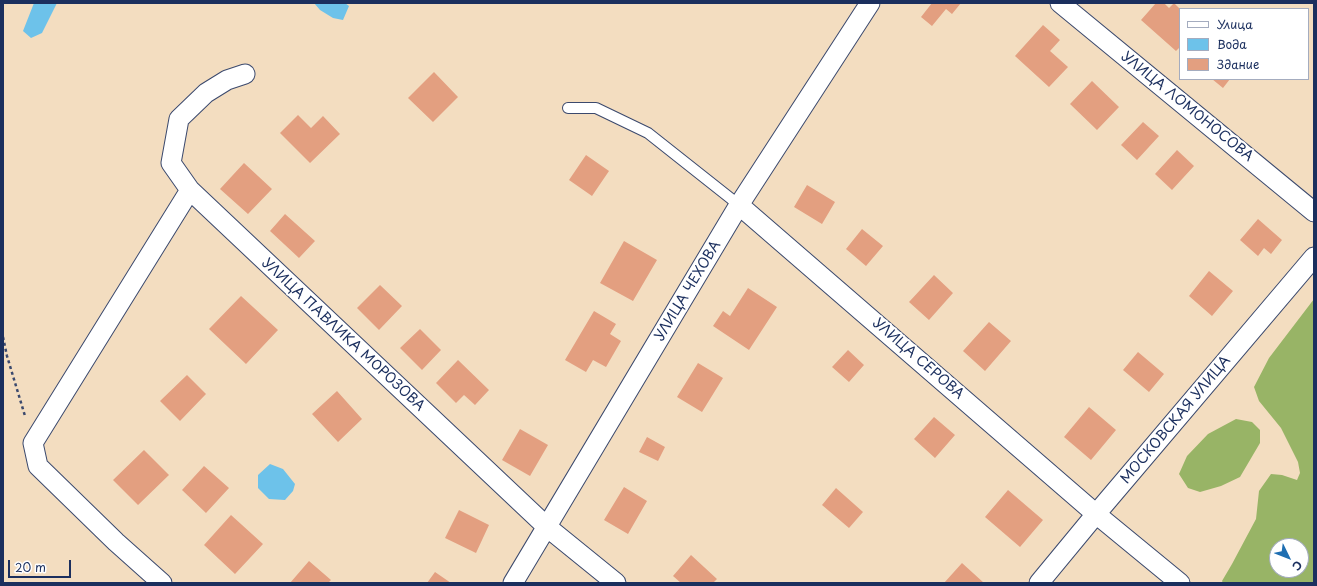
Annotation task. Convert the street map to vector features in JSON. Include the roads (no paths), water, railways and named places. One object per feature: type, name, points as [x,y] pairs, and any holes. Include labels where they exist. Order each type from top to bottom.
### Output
[{"type":"street","name":"УЛИЦА ЧЕХОВА","points":[[513,583],[740,205],[870,3]]},
{"type":"street","name":"УЛИЦА ЛОМОНОСОВА","points":[[1060,3],[1314,212]]},
{"type":"street","name":"УЛИЦА ПАВЛИКА МОРОЗОВА","points":[[245,74],[228,80],[206,93],[179,119],[171,163],[190,190],[547,527],[616,583]]},
{"type":"street","points":[[162,583],[116,542],[38,466],[34,443],[190,190]]},
{"type":"street","name":"УЛИЦА СЕРОВА","points":[[740,205],[1096,514],[1180,583]]},
{"type":"street","name":"МОСКОВСКАЯ УЛИЦА","points":[[1039,583],[1314,257]]},
{"type":"lane","points":[[568,108],[596,108],[648,133],[740,205]]},
{"type":"water","points":[[34,3],[57,3],[42,33],[31,38],[23,31]]},
{"type":"water","points":[[314,3],[345,3],[349,6],[343,20],[333,18],[320,10]]},
{"type":"water","points":[[270,464],[283,469],[295,484],[293,491],[285,500],[269,499],[258,488],[258,475]]}]
